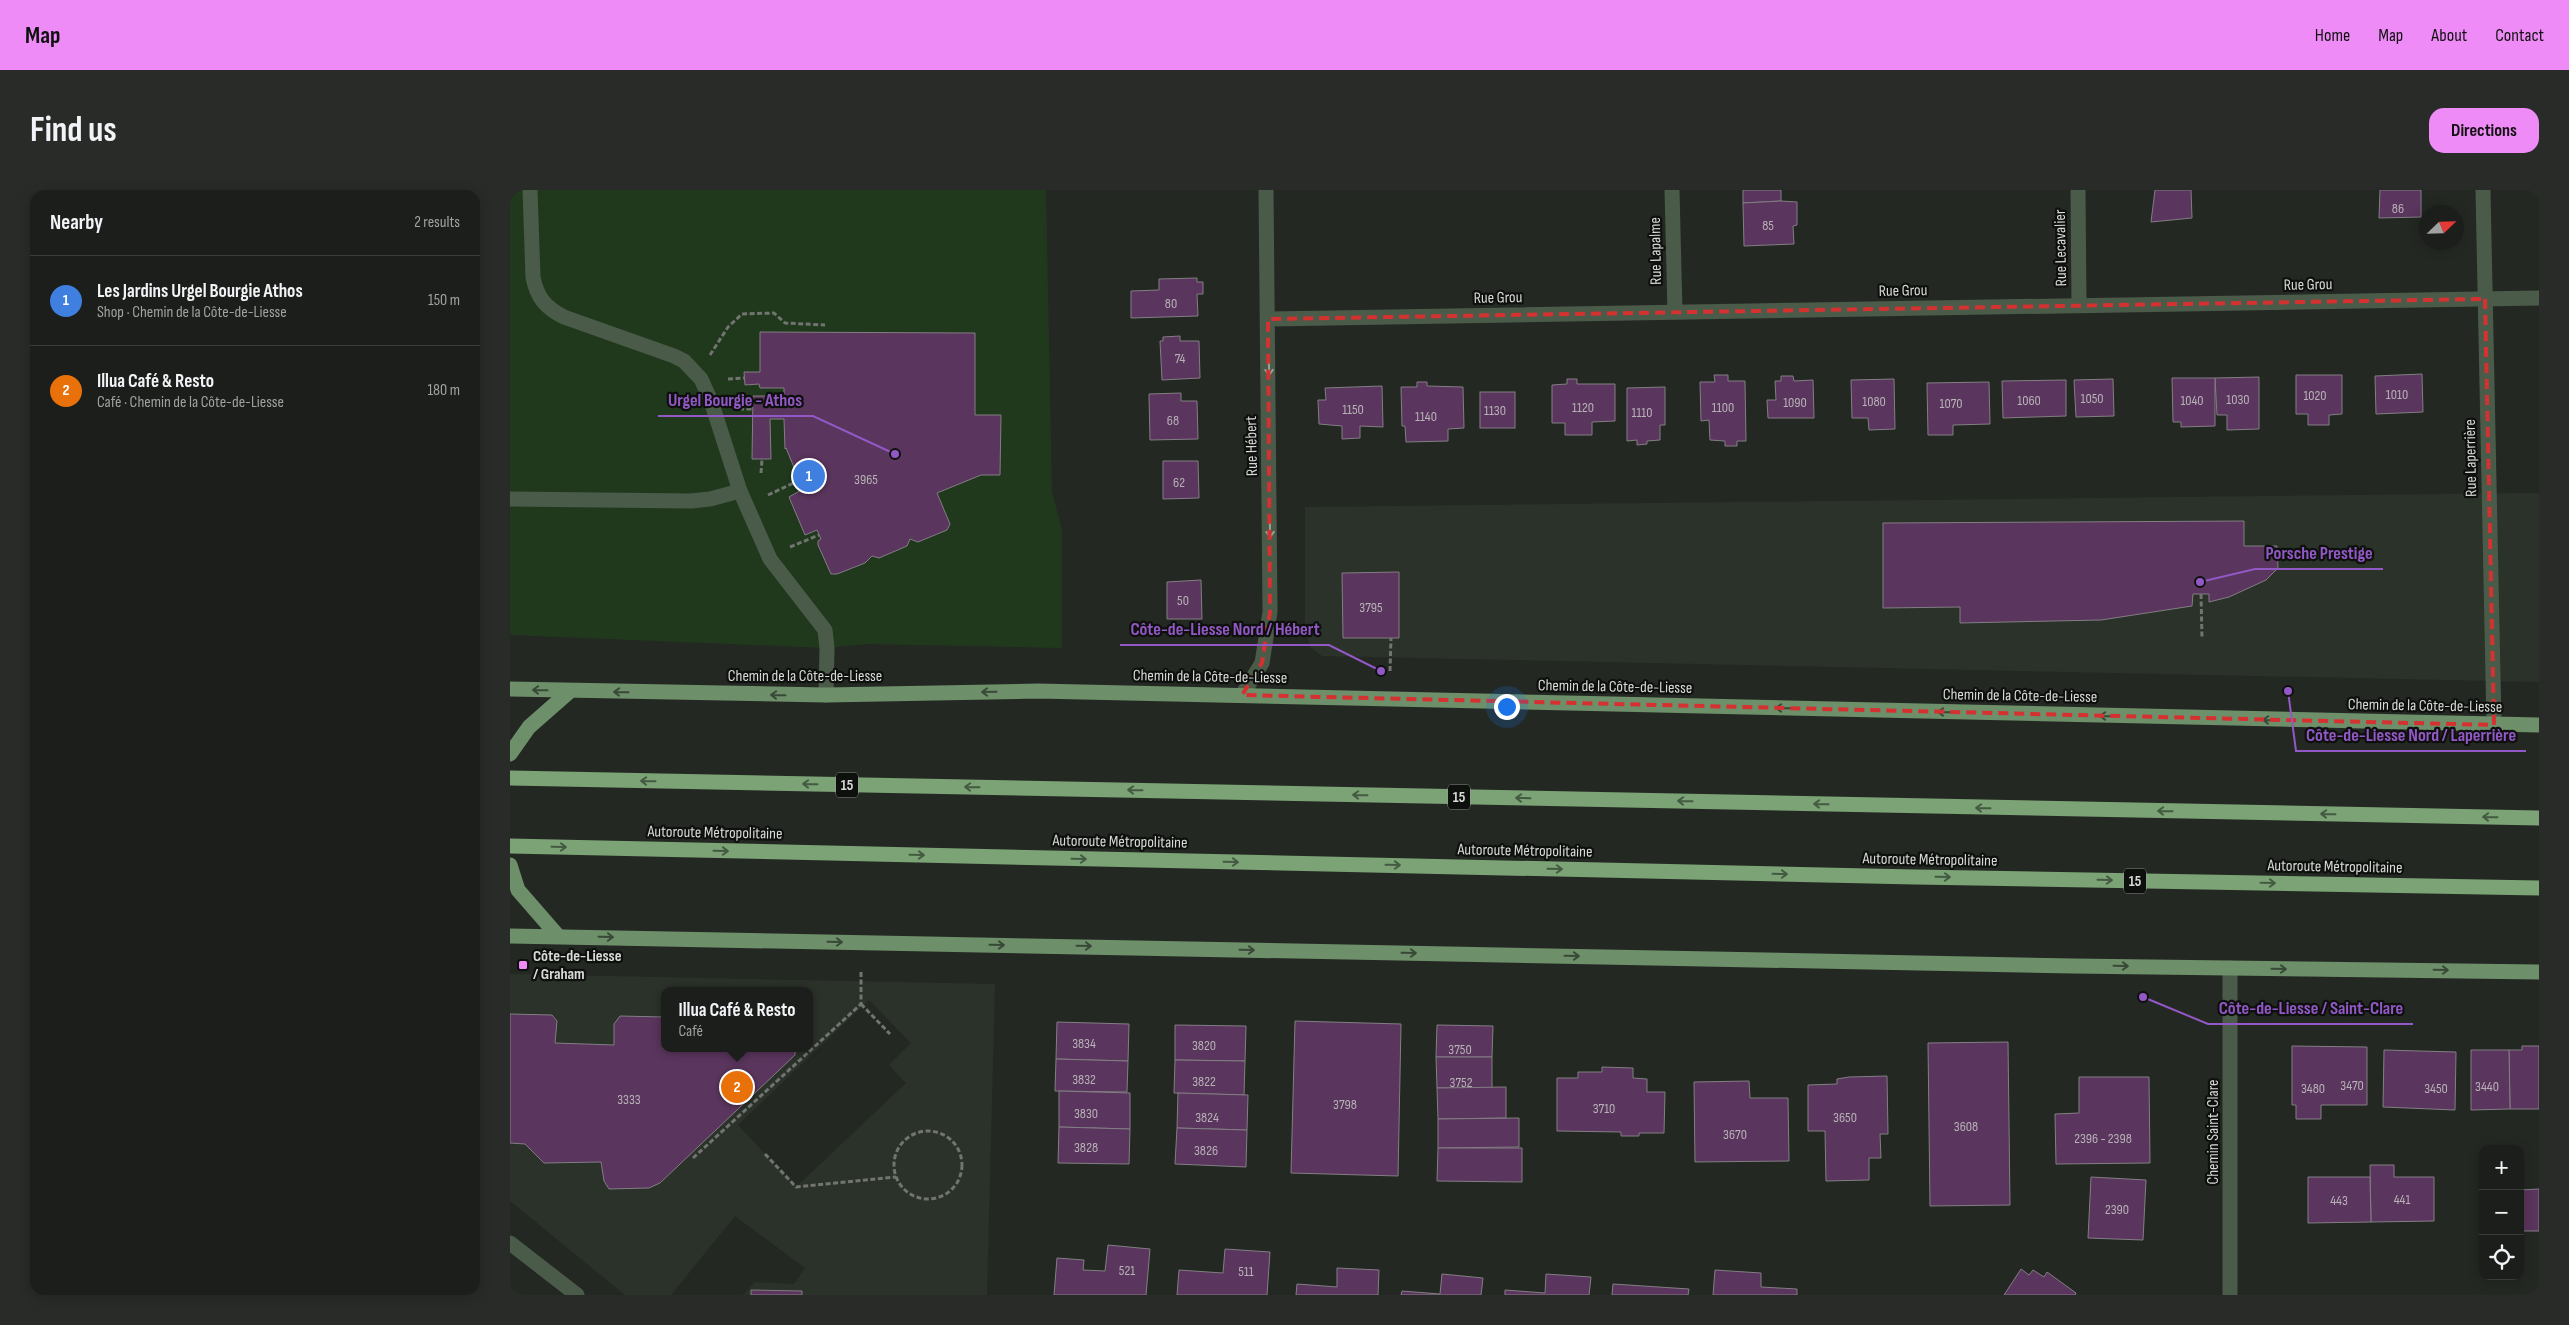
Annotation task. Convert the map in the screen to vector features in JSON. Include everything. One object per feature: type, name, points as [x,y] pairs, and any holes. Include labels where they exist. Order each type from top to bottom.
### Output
[{"type":"highway","name":"15","points":[[510,778],[2539,818]]},
{"type":"highway","name":"Autoroute Métropolitaine","points":[[510,846],[2539,888]]},
{"type":"main road","name":"Chemin de la Côte-de-Liesse","points":[[510,689],[826,695],[1038,691],[2539,725]]},
{"type":"main road","points":[[510,754],[529,727],[570,691]]},
{"type":"main road","points":[[510,866],[518,890],[558,936]]},
{"type":"main road","points":[[510,936],[2539,972]]},
{"type":"street","points":[[530,190],[533,277],[536,290],[550,310],[564,317],[674,356],[692,367],[701,379],[711,401],[740,491],[775,568],[825,630],[827,648],[826,695]]},
{"type":"street","name":"Rue Hébert","points":[[1242,696],[1262,663],[1270,612],[1266,190]]},
{"type":"street","name":"Rue Lapalme","points":[[1672,190],[1674,312]]},
{"type":"street","name":"Rue Lecavalier","points":[[2078,190],[2080,305]]},
{"type":"street","name":"Rue Laperrière","points":[[2483,190],[2494,725]]},
{"type":"street","name":"Rue Grou","points":[[1268,319],[2539,298]]},
{"type":"street","points":[[510,499],[691,501],[710,499],[740,491]]},
{"type":"street","name":"Chemin Saint-Clare","points":[[2230,968],[2230,1295]]},
{"type":"street","points":[[510,1243],[577,1295]]},
{"type":"path","points":[[711,352],[728,327],[742,314],[774,313],[785,322],[793,324],[825,325]]},
{"type":"path","points":[[730,378],[744,378]]},
{"type":"path","points":[[738,409],[753,409]]},
{"type":"path","points":[[769,494],[800,480]]},
{"type":"path","points":[[793,546],[819,535]]},
{"type":"path","points":[[2201,594],[2202,639]]},
{"type":"path","points":[[1390,671],[1391,638]]},
{"type":"path","points":[[861,972],[861,1004],[890,1034]]},
{"type":"path","points":[[813,1048],[861,1004]]},
{"type":"path","points":[[693,1158],[809,1052]]},
{"type":"path","points":[[918,1132],[939,1132],[949,1137],[961,1155],[962,1167],[960,1178],[953,1188],[933,1199],[921,1199],[910,1194],[901,1187],[896,1177],[893,1166],[900,1145],[907,1137],[918,1132]]},
{"type":"path","points":[[765,1154],[796,1187],[896,1177]]},
{"type":"highlighted area","points":[[2485,299],[2494,725],[1242,695],[1262,663],[1270,612],[1268,319]]},
{"type":"shaded area","points":[[2539,493],[2539,682],[1322,656],[1310,647],[1305,624],[1305,507]]},
{"type":"shaded area","points":[[510,974],[995,984],[987,1295],[802,1295],[802,1291],[751,1290],[751,1295],[743,1295],[755,1282],[794,1284],[805,1268],[735,1216],[671,1295],[625,1295],[510,1201],[510,1143],[525,1144],[544,1163],[601,1162],[604,1181],[609,1189],[649,1188],[660,1183],[795,1055],[795,1052],[813,1052],[813,987],[661,987],[661,1017],[620,1017],[614,1024],[614,1045],[555,1043],[557,1021],[553,1015],[510,1014]],"holes":[[[869,1000],[911,1043],[889,1065],[906,1083],[796,1187],[738,1125]]]},
{"type":"green space","points":[[510,190],[1046,190],[1052,492],[1062,530],[1062,648],[865,644],[827,648],[510,635]]},
{"type":"building","points":[[1743,190],[1781,190],[1781,201],[1743,203]]},
{"type":"building","points":[[2155,190],[2191,190],[2192,218],[2151,222]]},
{"type":"building","points":[[2380,190],[2421,190],[2419,217],[2379,218]]},
{"type":"building","points":[[1797,202],[1797,225],[1793,226],[1794,244],[1744,246],[1743,203]]},
{"type":"building","points":[[1197,278],[1197,282],[1203,282],[1203,294],[1197,294],[1198,316],[1131,318],[1131,291],[1159,290],[1159,279]]},
{"type":"building","points":[[760,332],[975,333],[975,415],[1001,415],[1000,475],[981,475],[937,493],[950,524],[947,530],[918,542],[910,539],[907,546],[879,558],[872,556],[865,563],[837,574],[831,574],[818,545],[818,541],[821,539],[817,530],[805,535],[789,497],[803,489],[785,449],[784,419],[770,419],[771,459],[752,459],[753,396],[770,396],[771,400],[784,400],[784,388],[760,388],[759,384],[745,385],[744,372],[760,372]]},
{"type":"building","points":[[1180,336],[1180,341],[1199,341],[1200,378],[1162,380],[1160,341],[1163,341],[1163,337]]},
{"type":"building","points":[[2422,374],[2423,412],[2376,414],[2375,376]]},
{"type":"building","points":[[1714,375],[1728,375],[1728,381],[1745,381],[1746,441],[1737,441],[1737,446],[1725,446],[1725,441],[1710,440],[1709,420],[1701,421],[1700,382],[1715,382]]},
{"type":"building","points":[[2296,375],[2342,375],[2342,414],[2329,415],[2329,425],[2308,425],[2308,414],[2296,414]]},
{"type":"building","points":[[1781,376],[1793,376],[1794,381],[1813,380],[1814,418],[1768,418],[1767,400],[1776,400],[1775,381],[1781,381]]},
{"type":"building","points":[[2259,377],[2259,429],[2227,430],[2227,415],[2217,415],[2215,378]]},
{"type":"building","points":[[2172,378],[2215,378],[2215,426],[2181,427],[2181,422],[2173,422]]},
{"type":"building","points":[[1567,379],[1577,379],[1577,384],[1615,384],[1615,421],[1592,422],[1592,435],[1565,435],[1565,423],[1552,423],[1552,385],[1567,384]]},
{"type":"building","points":[[1894,379],[1895,429],[1869,430],[1868,418],[1852,418],[1851,380]]},
{"type":"building","points":[[2113,379],[2114,416],[2076,417],[2074,380]]},
{"type":"building","points":[[2066,380],[2066,416],[2003,418],[2002,381]]},
{"type":"building","points":[[1417,382],[1427,382],[1427,386],[1463,387],[1464,428],[1448,429],[1448,441],[1406,442],[1405,426],[1402,426],[1401,387],[1417,387]]},
{"type":"building","points":[[1989,382],[1990,424],[1953,425],[1953,435],[1928,435],[1927,383]]},
{"type":"building","points":[[1382,386],[1383,427],[1360,426],[1360,438],[1342,439],[1342,426],[1319,424],[1318,400],[1326,400],[1325,388]]},
{"type":"building","points":[[1665,387],[1665,425],[1660,425],[1660,440],[1647,441],[1647,444],[1637,445],[1637,440],[1627,441],[1627,388]]},
{"type":"building","points":[[1480,392],[1515,392],[1515,428],[1480,428]]},
{"type":"building","points":[[1181,393],[1181,401],[1197,401],[1198,439],[1150,440],[1149,394]]},
{"type":"building","points":[[1163,461],[1198,461],[1199,498],[1163,499]]},
{"type":"building","points":[[2244,521],[2244,546],[2277,546],[2278,568],[2266,580],[2229,597],[2209,602],[2209,594],[2193,594],[2192,606],[2101,620],[1960,623],[1960,607],[1883,608],[1883,523]]},
{"type":"building","points":[[1399,572],[1399,638],[1343,638],[1342,573]]},
{"type":"building","points":[[1201,580],[1202,619],[1167,619],[1167,582]]},
{"type":"building","points":[[510,1014],[552,1015],[557,1021],[555,1043],[614,1045],[614,1024],[620,1016],[661,1017],[661,1052],[795,1052],[795,1055],[660,1183],[649,1188],[609,1189],[604,1181],[601,1162],[544,1163],[525,1144],[510,1143]]},
{"type":"building","points":[[1295,1021],[1401,1024],[1398,1176],[1291,1173]]},
{"type":"building","points":[[1057,1022],[1129,1024],[1128,1061],[1056,1059]]},
{"type":"building","points":[[1175,1025],[1246,1026],[1245,1061],[1175,1060]]},
{"type":"building","points":[[1437,1025],[1493,1026],[1492,1057],[1436,1057]]},
{"type":"building","points":[[2008,1042],[2010,1205],[1930,1206],[1928,1043]]},
{"type":"building","points":[[2292,1046],[2367,1047],[2367,1105],[2321,1105],[2321,1119],[2296,1119],[2296,1105],[2292,1105]]},
{"type":"building","points":[[2522,1046],[2539,1046],[2539,1109],[2510,1109],[2509,1050],[2522,1050]]},
{"type":"building","points":[[2384,1050],[2456,1052],[2455,1110],[2383,1107]]},
{"type":"building","points":[[2471,1050],[2509,1050],[2510,1109],[2471,1110]]},
{"type":"building","points":[[1436,1057],[1492,1057],[1492,1088],[1437,1088]]},
{"type":"building","points":[[1056,1059],[1128,1061],[1127,1092],[1055,1091]]},
{"type":"building","points":[[1175,1060],[1245,1061],[1244,1095],[1174,1093]]},
{"type":"building","points":[[1602,1067],[1633,1068],[1633,1078],[1647,1079],[1647,1092],[1665,1092],[1664,1133],[1639,1133],[1639,1136],[1621,1136],[1621,1132],[1557,1131],[1557,1078],[1578,1078],[1578,1072],[1602,1072]]},
{"type":"building","points":[[1887,1076],[1888,1134],[1880,1134],[1881,1158],[1869,1158],[1869,1180],[1826,1181],[1825,1131],[1808,1131],[1808,1085],[1837,1084],[1837,1079],[1849,1077]]},
{"type":"building","points":[[2079,1077],[2149,1077],[2150,1163],[2056,1164],[2055,1114],[2079,1113]]},
{"type":"building","points":[[1749,1081],[1750,1098],[1788,1098],[1789,1161],[1695,1162],[1694,1082]]},
{"type":"building","points":[[1506,1087],[1506,1118],[1438,1119],[1437,1088]]},
{"type":"building","points":[[1059,1091],[1130,1093],[1130,1129],[1059,1127]]},
{"type":"building","points":[[1178,1093],[1248,1095],[1247,1130],[1177,1128]]},
{"type":"building","points":[[1519,1118],[1519,1147],[1438,1148],[1438,1119]]},
{"type":"building","points":[[1059,1127],[1130,1129],[1129,1164],[1058,1163]]},
{"type":"building","points":[[1177,1128],[1247,1130],[1246,1167],[1175,1164]]},
{"type":"building","points":[[1438,1148],[1522,1148],[1522,1182],[1437,1181]]},
{"type":"building","points":[[2370,1165],[2394,1165],[2394,1177],[2434,1177],[2434,1221],[2371,1222]]},
{"type":"building","points":[[2091,1177],[2146,1180],[2143,1240],[2088,1238]]},
{"type":"building","points":[[2308,1177],[2370,1177],[2371,1222],[2308,1223]]},
{"type":"building","points":[[2539,1189],[2539,1231],[2524,1231],[2524,1190]]},
{"type":"building","points":[[1108,1245],[1150,1249],[1146,1295],[1054,1295],[1057,1258],[1084,1260],[1083,1270],[1105,1271]]},
{"type":"building","points":[[1225,1249],[1270,1252],[1267,1295],[1177,1295],[1179,1270],[1223,1273]]},
{"type":"building","points":[[1337,1268],[1379,1270],[1378,1295],[1296,1295],[1297,1284],[1337,1287]]},
{"type":"building","points":[[2021,1269],[2029,1275],[2033,1270],[2044,1277],[2047,1272],[2076,1293],[2075,1295],[2004,1295]]},
{"type":"building","points":[[1715,1270],[1761,1273],[1761,1287],[1797,1289],[1797,1295],[1713,1295]]},
{"type":"building","points":[[1442,1274],[1483,1278],[1481,1295],[1401,1295],[1402,1291],[1440,1294]]},
{"type":"building","points":[[1546,1274],[1591,1277],[1589,1295],[1505,1295],[1505,1290],[1545,1293]]},
{"type":"building","points":[[1613,1284],[1689,1289],[1688,1295],[1612,1295]]},
{"type":"building","points":[[751,1290],[802,1291],[802,1295],[751,1295]]},
{"type":"place","name":"Urgel Bourgie - Athos","points":[[895,454]]},
{"type":"place","name":"Les Jardins Urgel Bourgie Athos","points":[[809,476]]},
{"type":"place","name":"Porsche Prestige","points":[[2200,582]]},
{"type":"place","name":"Côte-de-Liesse Nord / Hébert","points":[[1381,671]]},
{"type":"place","name":"Côte-de-Liesse Nord / Laperrière","points":[[2288,691]]},
{"type":"place","name":"Côte-de-Liesse / Graham","points":[[523,965]]},
{"type":"place","name":"Côte-de-Liesse / Saint-Clare","points":[[2143,997]]},
{"type":"place","name":"Illua Café & Resto","points":[[737,1087]]}]
